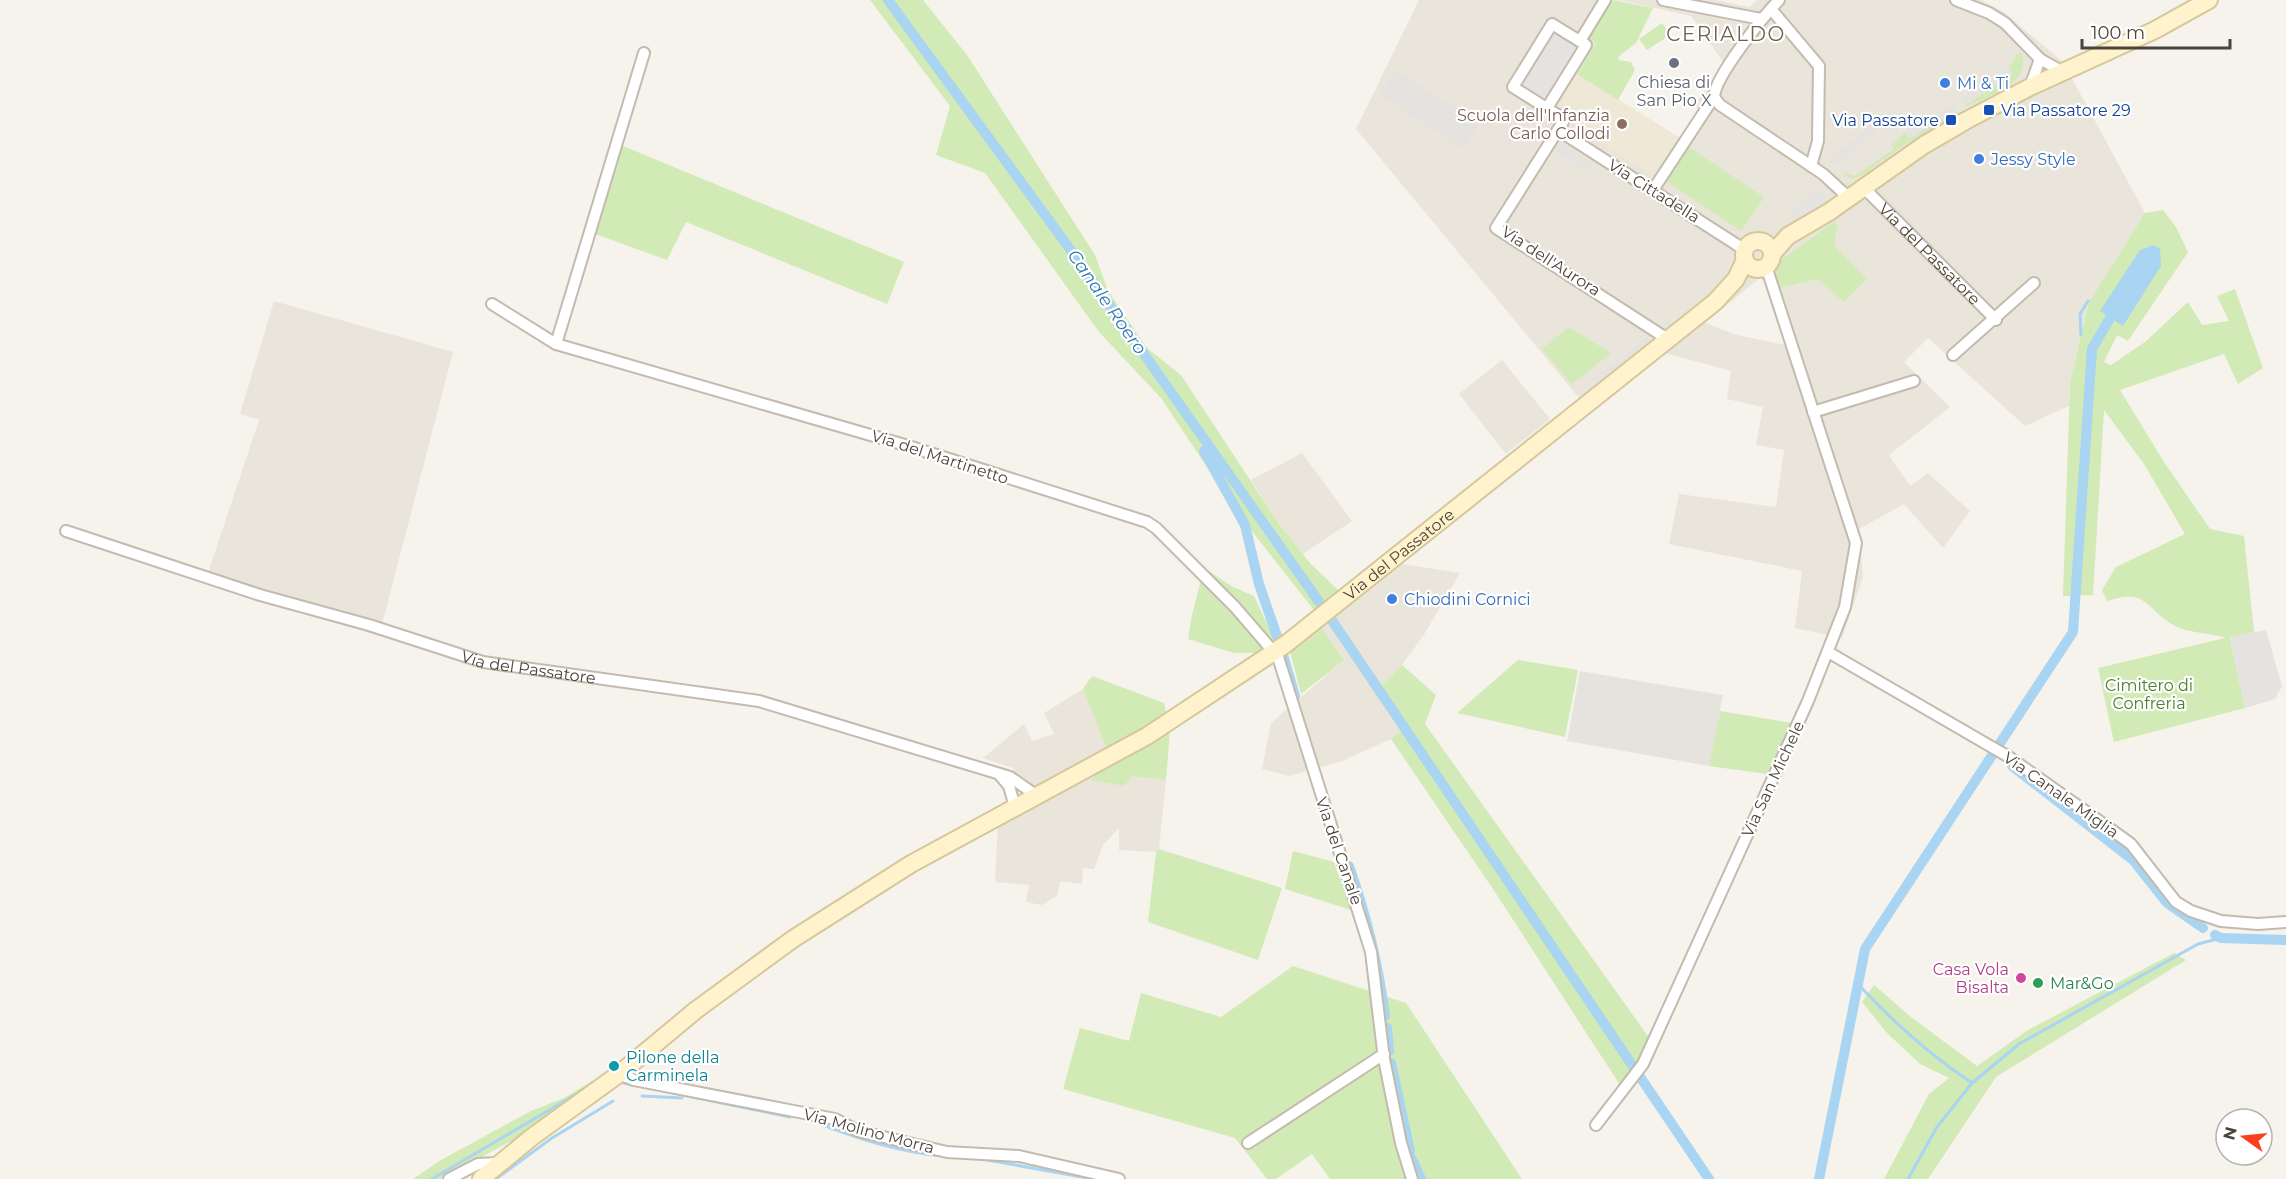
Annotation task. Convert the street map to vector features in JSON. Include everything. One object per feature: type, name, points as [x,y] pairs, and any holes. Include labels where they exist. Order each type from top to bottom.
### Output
[{"type":"street","points":[[1580,41],[1605,0]]},
{"type":"street","points":[[1663,0],[1761,19]]},
{"type":"street","points":[[1653,190],[1714,97],[1717,84],[1761,19],[1779,0]]},
{"type":"street","points":[[1956,0],[1989,13],[2005,23],[2040,59],[2063,72]]},
{"type":"street","name":"Via del Passatore","points":[[481,1179],[498,1163],[619,1074],[696,1010],[793,939],[911,864],[1147,736],[1274,652],[1669,340],[1715,302],[1758,257],[1788,236],[1954,127],[2030,87],[2156,30],[2209,0]]},
{"type":"street","points":[[1771,9],[1819,66],[1818,141],[1811,166]]},
{"type":"street","points":[[1547,108],[1586,45],[1552,24],[1513,87],[1547,108],[1563,122],[1558,130]]},
{"type":"street","points":[[556,344],[644,52]]},
{"type":"street","points":[[2030,87],[2040,59]]},
{"type":"street","points":[[1714,97],[1720,105],[1811,166],[1845,192],[1849,198]]},
{"type":"street","name":"Via Cittadella","points":[[1558,130],[1758,257]]},
{"type":"street","name":"Via dell'Aurora","points":[[1558,130],[1496,228],[1669,340]]},
{"type":"street","name":"Via del Passatore","points":[[1864,188],[1996,320]]},
{"type":"street","name":"Via San Michele","points":[[1596,1125],[1640,1068],[1761,807],[1845,607],[1856,543],[1758,257]]},
{"type":"street","name":"Via del Passatore","points":[[1953,355],[1996,320],[2034,282]]},
{"type":"street","name":"Via del Martinetto","points":[[492,304],[556,344],[905,445],[1147,522],[1234,607],[1274,652]]},
{"type":"street","points":[[1813,412],[1914,381]]},
{"type":"street","name":"Via del Passatore","points":[[66,531],[260,595],[369,625],[483,662],[759,701],[1010,777],[1038,796]]},
{"type":"street","name":"Via del Canale","points":[[1274,652],[1371,952],[1384,1054],[1401,1143],[1412,1179]]},
{"type":"street","name":"Via Canale Miglia","points":[[1828,652],[1996,749],[2131,844],[2176,902],[2191,911],[2221,921],[2258,924],[2286,922]]},
{"type":"street","points":[[999,774],[1009,786],[1015,807]]},
{"type":"street","points":[[1248,1143],[1384,1054]]},
{"type":"street","name":"Via Molino Morra","points":[[619,1074],[634,1080],[835,1119],[858,1131],[947,1152],[1018,1156],[1119,1179]]},
{"type":"street","points":[[449,1179],[478,1164],[498,1163]]},
{"type":"shaded area","points":[[1419,0],[1613,0],[1589,37],[1597,43],[1577,74],[1680,138],[1698,109],[1694,106],[1724,63],[1691,16],[1619,0],[1716,0],[1749,7],[1757,0],[1981,0],[2004,12],[2063,62],[2145,213],[2089,302],[2070,383],[2069,406],[2025,426],[1928,338],[1904,362],[1950,407],[1889,455],[1910,486],[1928,473],[1970,511],[1943,548],[1904,504],[1859,529],[1863,577],[1842,638],[1795,628],[1802,571],[1669,544],[1679,494],[1776,507],[1784,450],[1756,445],[1763,407],[1727,399],[1731,371],[1665,353],[1589,410],[1356,129]],"holes":[[[1838,226],[1834,245],[1844,301],[1817,279]],[[1760,278],[1767,283],[1785,345],[1737,335],[1705,323]]]},
{"type":"shaded area","points":[[1553,32],[1580,49],[1547,101],[1521,84]]},
{"type":"shaded area","points":[[2009,69],[2013,75],[1965,105],[1961,98]]},
{"type":"shaded area","points":[[1396,70],[1479,124],[1463,149],[1379,95]]},
{"type":"shaded area","name":"Scuola dell'Infanzia Carlo Collodi","points":[[1577,74],[1680,138],[1656,178],[1586,134],[1584,131],[1587,121],[1559,104]]},
{"type":"shaded area","points":[[1953,104],[1957,111],[1909,139],[1905,133]]},
{"type":"shaded area","points":[[1876,121],[1881,126],[1833,166],[1828,161]]},
{"type":"shaded area","points":[[1560,143],[1592,163],[1587,171],[1555,151]]},
{"type":"shaded area","points":[[1821,188],[1827,202],[1797,220],[1792,211]]},
{"type":"shaded area","points":[[274,301],[453,352],[379,636],[205,582],[259,420],[240,414]]},
{"type":"shaded area","points":[[1647,337],[1652,343],[1598,386],[1594,379]]},
{"type":"shaded area","points":[[1502,360],[1550,419],[1506,454],[1459,394]]},
{"type":"shaded area","points":[[1302,453],[1352,521],[1303,554],[1279,524],[1251,480]]},
{"type":"shaded area","points":[[1402,564],[1460,573],[1425,633],[1402,665],[1380,688],[1407,726],[1391,739],[1342,761],[1289,776],[1262,769],[1271,723],[1344,660],[1320,626]]},
{"type":"shaded area","points":[[2266,630],[2282,686],[2275,699],[2245,708],[2230,637]]},
{"type":"shaded area","points":[[1580,671],[1723,695],[1709,766],[1567,741]]},
{"type":"shaded area","points":[[1083,689],[1110,755],[1092,780],[1132,776],[1166,780],[1159,849],[1156,852],[1119,850],[1119,828],[1103,845],[1094,869],[1083,868],[1082,884],[1060,881],[1057,896],[1042,905],[1026,902],[1029,885],[995,882],[998,822],[1029,806],[1013,768],[983,758],[1024,724],[1032,741],[1054,734],[1044,713]]},
{"type":"green space","points":[[870,0],[923,0],[967,55],[1095,255],[1108,291],[1147,348],[1181,375],[1279,524],[1310,563],[1342,594],[1317,614],[1236,511],[1161,398],[1099,332],[985,173],[936,155],[950,106]]},
{"type":"green space","points":[[1613,0],[1653,8],[1636,43],[1618,57],[1619,60],[1631,62],[1635,70],[1618,100],[1577,74],[1596,43],[1588,38]]},
{"type":"green space","points":[[1662,23],[1670,35],[1647,50],[1639,39]]},
{"type":"green space","points":[[2022,53],[2023,64],[2020,74],[2014,81],[2006,88],[1966,107],[1965,105],[2013,75],[2009,68],[2017,54]]},
{"type":"green space","points":[[1957,111],[1958,113],[1901,147],[1861,176],[1852,179],[1844,175],[1845,173],[1855,176],[1894,149],[1892,145],[1905,133],[1909,139]]},
{"type":"green space","points":[[623,146],[904,262],[887,304],[686,222],[667,260],[595,234]]},
{"type":"green space","points":[[1689,147],[1764,197],[1741,231],[1666,181]]},
{"type":"green space","name":"Cimitero di Confreria","points":[[2163,210],[2176,227],[2188,252],[2128,341],[2117,335],[2104,362],[2111,365],[2145,342],[2188,302],[2202,325],[2229,321],[2217,296],[2235,289],[2263,368],[2238,384],[2224,354],[2120,390],[2164,462],[2210,529],[2244,536],[2254,632],[2230,638],[2245,708],[2114,742],[2098,668],[2225,638],[2175,626],[2146,602],[2139,599],[2121,597],[2107,601],[2102,590],[2116,567],[2185,534],[2144,464],[2104,410],[2093,595],[2063,596],[2070,383],[2089,302],[2145,213]]},
{"type":"green space","points":[[1834,222],[1838,226],[1834,245],[1867,279],[1844,302],[1817,279],[1779,288],[1774,265]]},
{"type":"green space","points":[[1569,327],[1611,353],[1572,384],[1542,349]]},
{"type":"green space","points":[[1204,568],[1233,587],[1254,596],[1274,639],[1256,653],[1234,653],[1188,639]]},
{"type":"green space","points":[[1320,626],[1344,660],[1301,694],[1290,651]]},
{"type":"green space","points":[[1518,660],[1578,670],[1565,737],[1457,713]]},
{"type":"green space","points":[[1402,665],[1436,695],[1425,724],[1650,1039],[1642,1061],[1620,1085],[1495,892],[1391,739],[1407,726],[1379,688]]},
{"type":"green space","points":[[1092,676],[1164,703],[1170,729],[1166,780],[1132,776],[1124,786],[1092,780],[1109,755],[1083,689]]},
{"type":"green space","points":[[1720,711],[1792,723],[1767,774],[1709,766]]},
{"type":"green space","points":[[1159,849],[1282,888],[1258,960],[1148,922],[1156,852]]},
{"type":"green space","points":[[1293,851],[1334,862],[1351,910],[1285,889]]},
{"type":"green space","points":[[2174,953],[2186,960],[1996,1077],[1928,1179],[1884,1179],[1929,1094],[1949,1078],[1920,1064],[1887,1033],[1862,1002],[1874,985],[1911,1017],[1977,1066],[2028,1030]]},
{"type":"green space","points":[[1293,966],[1406,1003],[1522,1179],[1330,1179],[1312,1154],[1276,1179],[1267,1179],[1235,1138],[1063,1089],[1080,1028],[1129,1041],[1141,993],[1221,1017]]},
{"type":"green space","points":[[592,1081],[595,1085],[528,1132],[441,1179],[413,1179],[441,1160],[531,1111],[564,1098]]},
{"type":"water","points":[[2154,245],[2160,249],[2161,266],[2123,326],[2100,311],[2140,250]]},
{"type":"waterway","name":"Canale Roero","points":[[888,0],[1067,245],[1322,606]]},
{"type":"waterway","points":[[2081,335],[2080,314],[2088,301]]},
{"type":"waterway","points":[[1819,1179],[1865,949],[2073,632],[2092,349],[2110,318]]},
{"type":"waterway","points":[[1204,451],[1245,525],[1259,584],[1279,642]]},
{"type":"waterway","points":[[1331,619],[1709,1179]]},
{"type":"waterway","points":[[1283,655],[1295,696]]},
{"type":"waterway","points":[[2012,766],[2133,860],[2167,903],[2203,928]]},
{"type":"waterway","points":[[1349,866],[1371,940],[1385,1016]]},
{"type":"waterway","points":[[2215,935],[2221,938],[2286,940]]},
{"type":"waterway","points":[[1908,1179],[1937,1127],[1972,1083],[2019,1044],[2198,944],[2221,938]]},
{"type":"waterway","points":[[1858,984],[1912,1037],[1972,1083]]},
{"type":"waterway","points":[[1387,1028],[1389,1051]]},
{"type":"waterway","points":[[1391,1063],[1410,1151]]},
{"type":"waterway","points":[[624,1083],[633,1085]]},
{"type":"waterway","points":[[639,1086],[790,1117]]},
{"type":"waterway","points":[[432,1179],[585,1089]]},
{"type":"waterway","points":[[642,1096],[682,1098]]},
{"type":"waterway","points":[[496,1179],[552,1138],[613,1101]]},
{"type":"waterway","points":[[811,1120],[876,1143],[943,1156]]},
{"type":"waterway","points":[[982,1159],[1093,1179]]},
{"type":"waterway","points":[[1412,1159],[1421,1179]]},
{"type":"place","name":"Chiesa di San Pio X","points":[[1674,63]]},
{"type":"place","name":"Mi & Ti","points":[[1945,83]]},
{"type":"place","name":"Via Passatore 29","points":[[1989,110]]},
{"type":"place","name":"Via Passatore","points":[[1951,120]]},
{"type":"place","name":"Scuola dell'Infanzia Carlo Collodi","points":[[1622,124]]},
{"type":"place","name":"Jessy Style","points":[[1979,159]]},
{"type":"place","name":"Chiodini Cornici","points":[[1392,599]]},
{"type":"place","name":"Casa Vola Bisalta","points":[[2021,978]]},
{"type":"place","name":"Mar&Go","points":[[2038,983]]},
{"type":"place","name":"Pilone della Carminela","points":[[614,1066]]},
{"type":"district","name":"CERIALDO","points":[[1726,34]]}]
